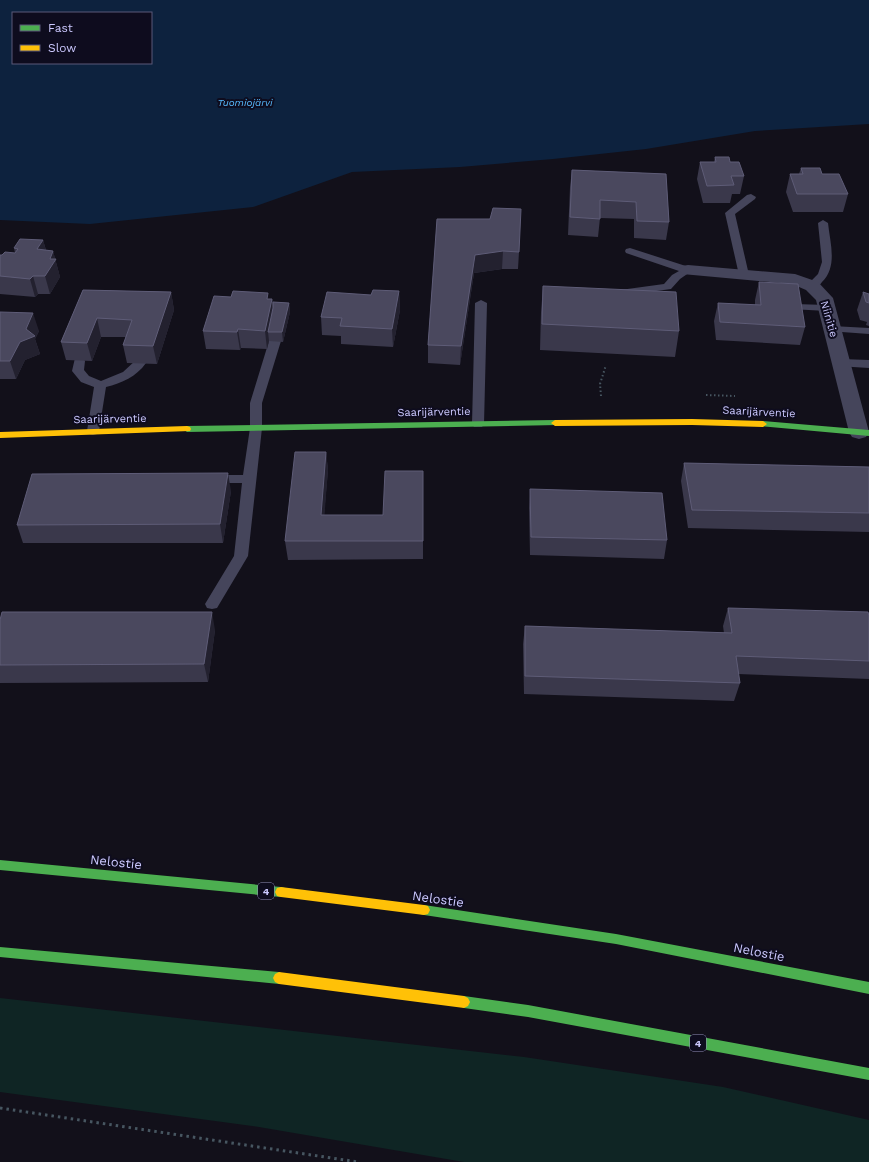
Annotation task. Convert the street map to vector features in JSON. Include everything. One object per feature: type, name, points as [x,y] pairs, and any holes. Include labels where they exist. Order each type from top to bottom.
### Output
[{"type":"main road","name":"Saarijärventie","points":[[0,435],[93,431],[478,424],[723,422],[809,427],[864,433]]},
{"type":"main road","name":"Nelostie","points":[[0,865],[354,900],[486,918],[720,958],[869,988]]},
{"type":"main road","name":"4","points":[[0,952],[316,982],[528,1011],[869,1074]]},
{"type":"street","name":"Niinitie","points":[[688,270],[795,279],[812,286],[824,298],[841,363],[864,433]]},
{"type":"lane","points":[[744,275],[730,214],[751,197]]},
{"type":"lane","points":[[812,286],[823,275],[827,262],[823,223]]},
{"type":"lane","points":[[630,251],[688,270]]},
{"type":"lane","points":[[616,303],[624,292],[667,287],[676,277],[688,270]]},
{"type":"lane","points":[[478,424],[480,303]]},
{"type":"lane","points":[[794,307],[827,308]]},
{"type":"lane","points":[[832,329],[869,331]]},
{"type":"lane","points":[[212,604],[240,556],[256,428],[256,403],[275,341]]},
{"type":"lane","points":[[79,361],[78,372],[85,379],[100,385],[118,380],[135,370],[140,363]]},
{"type":"lane","points":[[841,363],[869,364]]},
{"type":"lane","points":[[93,431],[100,385]]},
{"type":"lane","points":[[195,480],[249,478]]},
{"type":"path","points":[[601,396],[600,384],[606,365]]},
{"type":"path","points":[[0,1108],[358,1162]]},
{"type":"green space","points":[[0,998],[524,1057],[723,1087],[869,1120],[869,1162],[464,1162],[259,1127],[0,1092]]},
{"type":"water","name":"Tuomiojärvi","points":[[0,0],[869,0],[869,124],[755,131],[646,149],[553,159],[460,167],[352,172],[253,207],[90,224],[0,220]]},
{"type":"building","points":[[715,157],[729,157],[730,162],[739,162],[744,176],[731,176],[734,185],[707,186],[700,162],[716,162]]},
{"type":"building","points":[[801,168],[820,168],[822,174],[839,174],[848,194],[797,194],[790,174],[803,174]]},
{"type":"building","points":[[572,170],[666,174],[669,222],[637,221],[636,202],[600,200],[600,219],[570,217]]},
{"type":"building","points":[[493,208],[521,209],[519,252],[503,251],[475,255],[461,346],[428,345],[437,219],[490,219]]},
{"type":"building","points":[[20,239],[43,240],[37,249],[53,251],[50,259],[56,259],[45,276],[33,276],[30,279],[0,276],[0,255],[5,252],[15,253],[18,249],[14,248]]},
{"type":"building","points":[[759,282],[798,284],[805,327],[720,322],[718,303],[761,305]]},
{"type":"building","points":[[543,286],[676,292],[679,331],[542,324]]},
{"type":"building","points":[[83,290],[171,292],[153,346],[123,345],[132,320],[97,318],[87,343],[61,342]]},
{"type":"building","points":[[373,290],[399,291],[392,329],[340,326],[342,318],[321,317],[327,292],[371,295]]},
{"type":"building","points":[[233,291],[268,293],[267,299],[272,299],[265,331],[238,329],[237,332],[203,331],[214,296],[231,297]]},
{"type":"building","points":[[863,292],[869,294],[869,303],[866,302]]},
{"type":"building","points":[[273,302],[289,303],[282,332],[268,332]]},
{"type":"building","points":[[0,312],[33,313],[26,329],[35,336],[20,342],[10,361],[0,361]]},
{"type":"building","points":[[295,452],[326,452],[321,515],[383,515],[385,471],[423,471],[423,541],[285,541]]},
{"type":"building","points":[[684,463],[869,467],[869,513],[692,510]]},
{"type":"building","points":[[228,473],[220,524],[17,525],[32,474]]},
{"type":"building","points":[[530,489],[662,493],[667,540],[531,537]]},
{"type":"building","points":[[728,608],[868,612],[869,661],[736,656],[740,683],[525,676],[525,626],[732,633]]},
{"type":"building","points":[[2,612],[212,612],[204,664],[0,665],[0,620]]},
{"type":"traffic: fast","points":[[187,429],[555,423]]},
{"type":"traffic: fast","points":[[763,424],[869,433]]},
{"type":"traffic: fast","points":[[0,865],[281,892]]},
{"type":"traffic: fast","points":[[424,910],[616,939],[869,988]]},
{"type":"traffic: fast","points":[[0,952],[279,978]]},
{"type":"traffic: fast","points":[[464,1002],[528,1011],[869,1074]]},
{"type":"traffic: slow","points":[[555,423],[692,422],[763,424]]},
{"type":"traffic: slow","points":[[0,435],[187,429]]},
{"type":"traffic: slow","points":[[281,892],[424,910]]},
{"type":"traffic: slow","points":[[279,978],[464,1002]]}]
